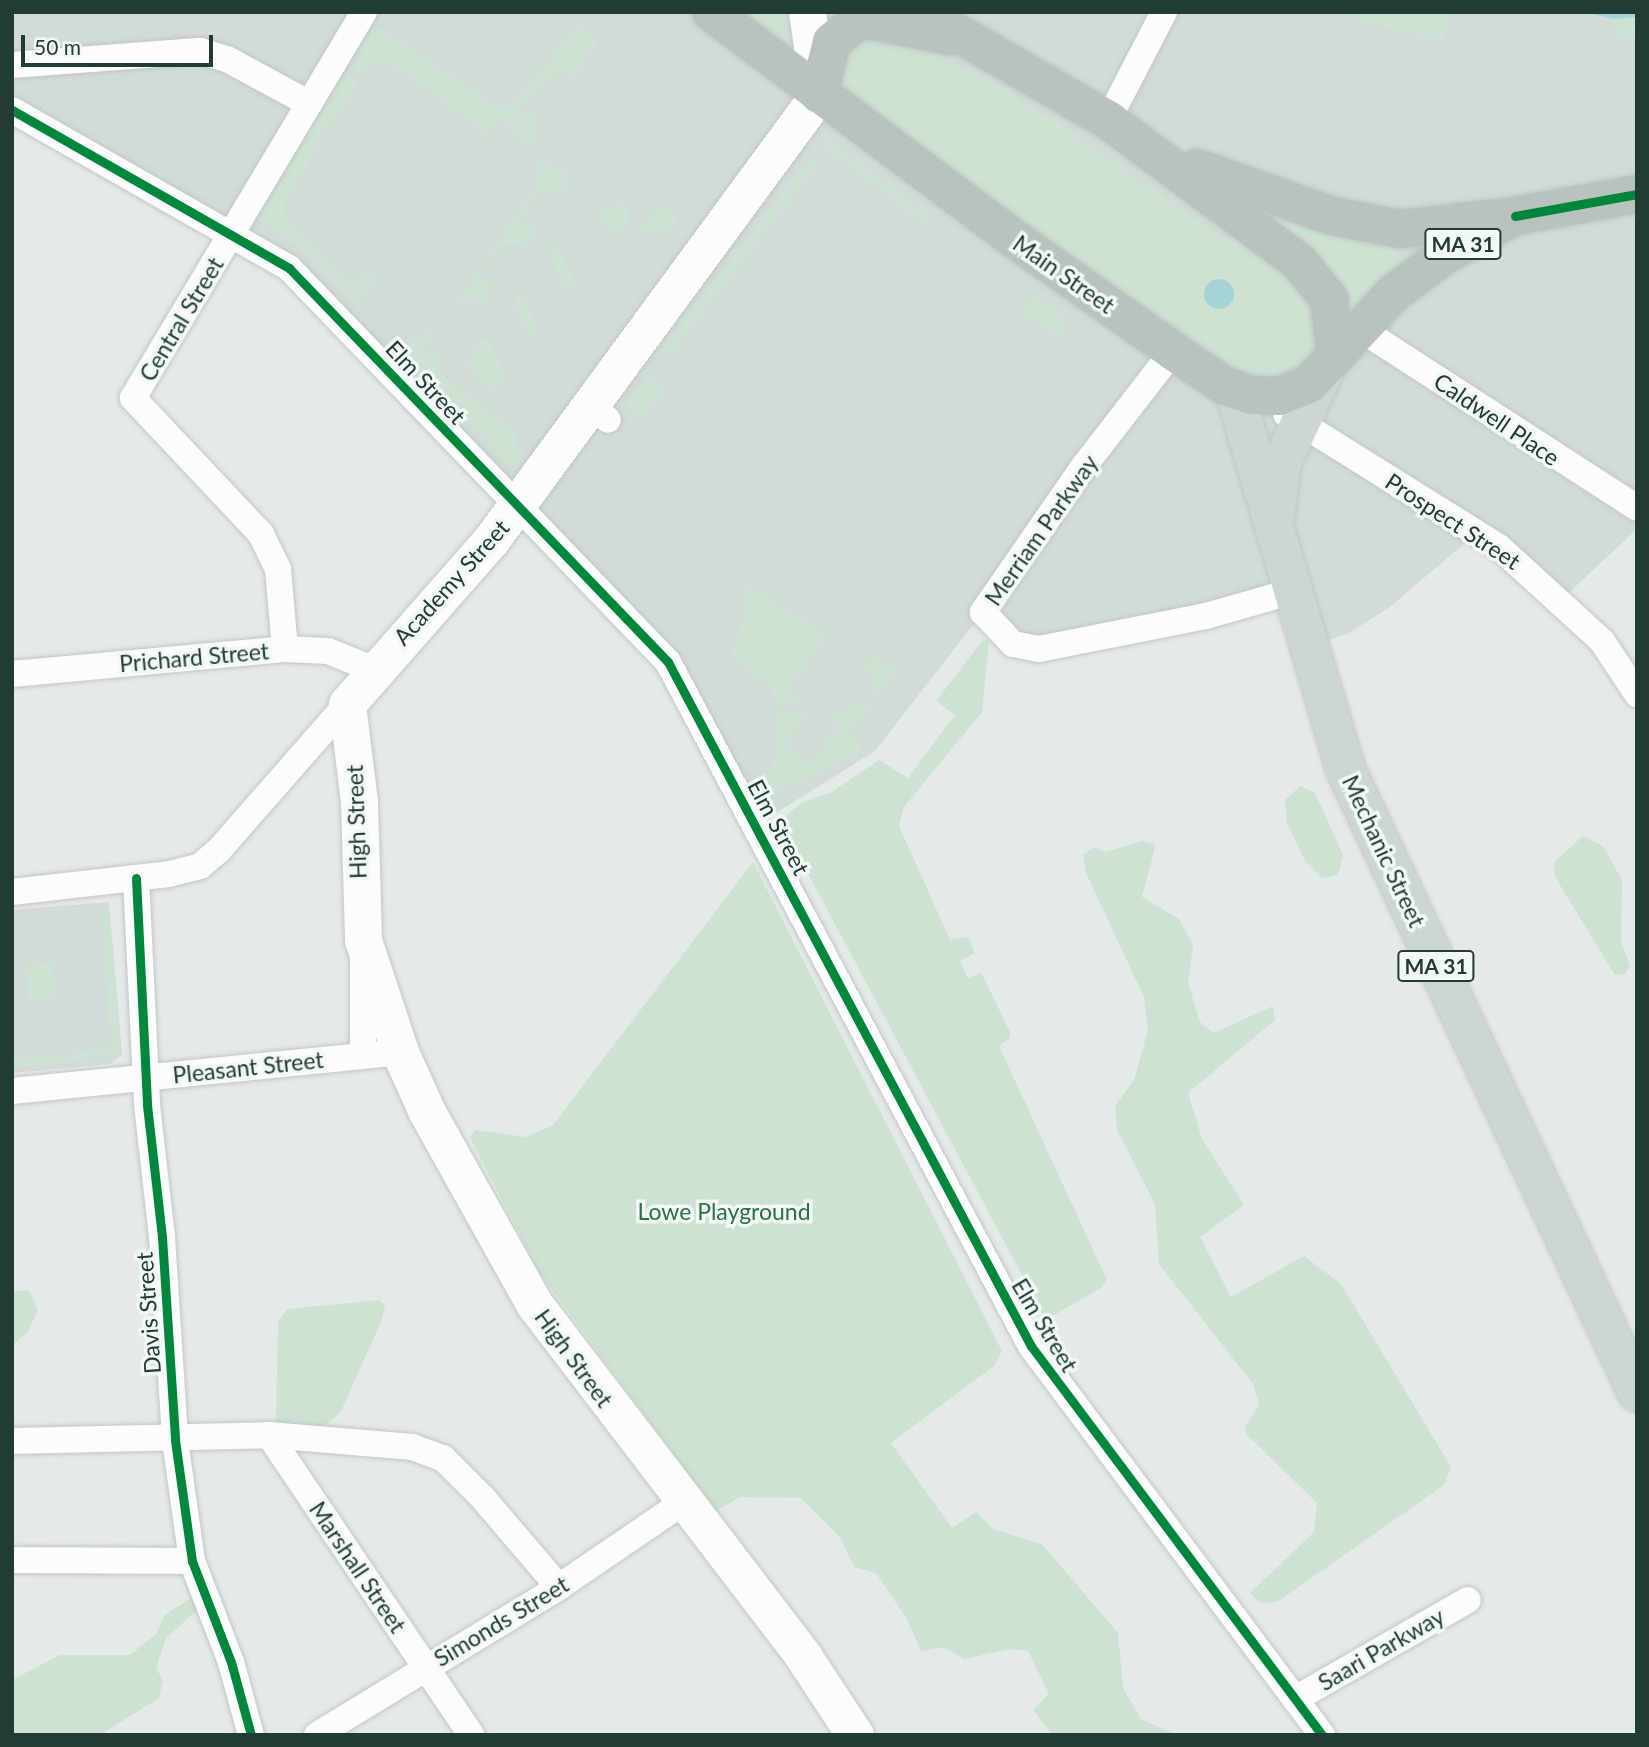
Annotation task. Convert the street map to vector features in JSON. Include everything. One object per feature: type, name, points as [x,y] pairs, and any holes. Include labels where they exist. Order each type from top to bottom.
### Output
[{"type":"highway","name":"Main Street","points":[[711,12],[819,94],[1173,351],[1234,390],[1279,396],[1309,384],[1339,350],[1415,276],[1515,216]]},
{"type":"highway","name":"Main Street","points":[[921,12],[960,38],[1108,120],[1308,270],[1329,299],[1339,350]]},
{"type":"highway","name":"Main Street","points":[[819,94],[832,42],[856,22],[867,20],[960,38]]},
{"type":"highway","name":"Main Street","points":[[1146,146],[1273,197],[1362,225],[1401,229],[1515,216],[1637,194]]},
{"type":"main road","points":[[807,12],[819,94]]},
{"type":"main road","name":"Academy Street","points":[[347,704],[373,669],[600,414],[819,94]]},
{"type":"main road","name":"Main Street","points":[[1298,420],[1339,350]]},
{"type":"main road","name":"Mechanic Street","points":[[1234,390],[1345,768],[1637,1392]]},
{"type":"main road","name":"Mechanic Street","points":[[1274,525],[1282,462],[1298,420]]},
{"type":"main road","name":"High Street","points":[[347,704],[359,802],[363,940],[400,1052],[457,1172],[508,1263],[566,1350],[803,1656],[855,1735]]},
{"type":"street","name":"Central Street","points":[[285,649],[278,569],[261,534],[133,398],[364,12]]},
{"type":"street","points":[[1108,120],[1164,12]]},
{"type":"street","points":[[12,65],[200,51],[227,59],[308,103]]},
{"type":"street","name":"Elm Street","points":[[12,110],[233,233],[289,268],[667,662],[1031,1346],[1322,1735]]},
{"type":"street","name":"Caldwell Place","points":[[1339,350],[1637,508]]},
{"type":"street","name":"Merriam Parkway","points":[[1173,351],[1084,466],[983,612],[1013,644],[1039,649],[1206,616],[1294,591]]},
{"type":"street","name":"Prospect Street","points":[[1234,390],[1298,420],[1499,547],[1602,642],[1637,694]]},
{"type":"street","name":"Prichard Street","points":[[12,674],[285,649],[328,651],[373,669]]},
{"type":"street","name":"Academy Street","points":[[12,892],[186,870],[211,859],[347,704]]},
{"type":"street","name":"Davis Street","points":[[136,878],[147,1078],[175,1440],[191,1561],[231,1662],[251,1735]]},
{"type":"street","name":"High Street","points":[[363,940],[363,1055]]},
{"type":"street","name":"Pleasant Street","points":[[12,1091],[400,1052]]},
{"type":"street","points":[[12,1441],[175,1440],[269,1435],[412,1447],[443,1458],[482,1497],[559,1587]]},
{"type":"street","name":"Marshall Street","points":[[269,1435],[471,1735]]},
{"type":"street","name":"Simonds Street","points":[[317,1735],[425,1666],[559,1587],[682,1503]]},
{"type":"street","points":[[12,1560],[191,1561]]},
{"type":"street","name":"Saari Parkway","points":[[1295,1699],[1468,1600]]},
{"type":"shaded area","points":[[12,12],[1582,12],[1614,19],[1637,17],[1637,529],[1561,600],[1472,537],[1390,607],[1347,634],[1308,646],[1294,591],[1039,649],[983,612],[875,751],[757,825],[682,686],[329,307],[12,110]]},
{"type":"shaded area","points":[[109,902],[122,1055],[110,1064],[12,1073],[12,910]]},
{"type":"green space","points":[[749,12],[796,12],[794,40],[786,41]]},
{"type":"green space","points":[[1349,12],[1450,12],[1444,40],[1376,26]]},
{"type":"green space","points":[[1637,17],[1637,38],[1616,38],[1614,19]]},
{"type":"green space","points":[[374,25],[505,112],[578,26],[598,42],[572,79],[559,69],[507,125],[499,120],[477,146],[483,131],[382,57],[362,74],[350,65]]},
{"type":"green space","points":[[888,32],[994,81],[1037,113],[1056,117],[1070,134],[1228,240],[1240,238],[1279,267],[1313,309],[1315,338],[1304,359],[1276,376],[1243,372],[939,163],[846,84],[843,74],[850,42]]},
{"type":"green space","points":[[346,71],[358,79],[356,90],[316,141],[319,148],[284,203],[287,220],[354,286],[368,269],[374,269],[375,280],[356,304],[311,257],[258,219]]},
{"type":"green space","points":[[526,115],[535,119],[539,128],[535,137],[526,141],[517,137],[513,128],[517,119]]},
{"type":"green space","points":[[828,139],[929,216],[924,224],[821,144]]},
{"type":"green space","points":[[810,158],[819,165],[669,356],[660,349]]},
{"type":"green space","points":[[547,160],[568,174],[565,187],[559,192],[541,191],[516,223],[533,227],[535,232],[525,244],[502,244],[476,278],[494,285],[484,301],[456,303],[535,189],[539,164]]},
{"type":"green space","points":[[625,203],[630,214],[625,226],[617,234],[611,233],[595,211]]},
{"type":"green space","points":[[659,204],[678,218],[665,236],[641,228]]},
{"type":"green space","points":[[1260,210],[1395,246],[1405,262],[1352,308]]},
{"type":"green space","points":[[555,242],[576,282],[569,292],[550,256]]},
{"type":"green space","points":[[518,291],[540,331],[533,342],[513,306]]},
{"type":"green space","points":[[1034,295],[1064,316],[1066,326],[1058,339],[1022,312]]},
{"type":"green space","points":[[440,324],[419,353],[443,358],[440,371],[447,379],[518,435],[516,444],[526,453],[516,467],[507,464],[404,353],[415,336]]},
{"type":"green space","points":[[489,339],[507,378],[489,391],[468,371],[465,363],[479,341]]},
{"type":"green space","points":[[647,377],[664,390],[643,419],[629,410],[627,402]]},
{"type":"green space","points":[[750,586],[826,635],[787,692],[808,707],[777,705],[770,688],[731,654],[748,605],[740,599]]},
{"type":"green space","points":[[989,640],[982,712],[904,807],[899,826],[950,940],[968,937],[975,953],[960,961],[968,979],[981,972],[1010,1032],[1010,1038],[999,1046],[1107,1280],[1102,1287],[1046,1320],[780,821],[801,803],[832,792],[879,760],[908,778],[955,715],[936,701],[982,641]]},
{"type":"green space","points":[[874,654],[896,670],[876,697],[870,674],[862,671]]},
{"type":"green space","points":[[853,700],[870,704],[849,733],[861,743],[861,750],[822,774],[765,793],[757,777],[773,766],[777,712],[807,713],[784,746],[811,765],[836,729],[831,715],[834,710],[843,715]]},
{"type":"green space","points":[[1300,786],[1315,793],[1343,855],[1338,875],[1322,878],[1305,861],[1287,823],[1285,800]]},
{"type":"green space","points":[[1583,836],[1603,846],[1622,880],[1621,941],[1630,966],[1625,974],[1615,975],[1555,877],[1554,862]]},
{"type":"green space","points":[[1142,841],[1156,844],[1142,897],[1179,919],[1193,945],[1188,983],[1200,1022],[1214,1033],[1273,1006],[1275,1020],[1188,1093],[1202,1139],[1244,1205],[1200,1237],[1231,1297],[1304,1256],[1341,1284],[1451,1467],[1444,1485],[1277,1602],[1261,1603],[1250,1593],[1314,1532],[1317,1503],[1246,1434],[1245,1427],[1259,1404],[1253,1384],[1159,1264],[1155,1204],[1117,1130],[1115,1106],[1134,1080],[1148,1030],[1144,997],[1086,873],[1083,855],[1094,847],[1106,852]]},
{"type":"green space","name":"Lowe Playground","points":[[753,862],[1002,1351],[994,1366],[891,1443],[952,1528],[976,1512],[993,1529],[1042,1544],[1118,1633],[1123,1688],[1141,1719],[1176,1735],[1053,1735],[1033,1710],[1049,1694],[1028,1651],[1010,1649],[964,1659],[944,1647],[921,1651],[907,1619],[876,1573],[854,1567],[840,1537],[801,1498],[740,1497],[716,1511],[539,1272],[470,1137],[475,1130],[526,1137],[553,1125]]},
{"type":"green space","points":[[109,906],[121,1044],[117,1055],[12,1068],[12,1059],[111,1049],[101,908]]},
{"type":"green space","points":[[52,962],[58,998],[30,1002],[24,966]]},
{"type":"green space","points":[[29,1290],[38,1310],[27,1333],[12,1345],[12,1292]]},
{"type":"green space","points":[[379,1300],[385,1306],[381,1322],[340,1413],[323,1427],[276,1426],[278,1322],[287,1309]]},
{"type":"green space","points":[[191,1598],[198,1609],[166,1638],[156,1668],[163,1680],[159,1698],[100,1735],[12,1735],[12,1680],[60,1655],[130,1655],[156,1634],[165,1615]]},
{"type":"water","points":[[1582,12],[1637,12],[1637,17],[1614,19]]},
{"type":"water","points":[[1219,279],[1229,284],[1234,294],[1229,304],[1219,309],[1209,304],[1204,294],[1209,284]]},
{"type":"cycle path","points":[[12,110],[289,268],[668,662],[1031,1346],[1322,1735]]},
{"type":"cycle path","points":[[1515,216],[1637,194]]},
{"type":"cycle path","points":[[136,878],[147,1105],[162,1237],[175,1440],[192,1561],[231,1662],[251,1735]]}]
